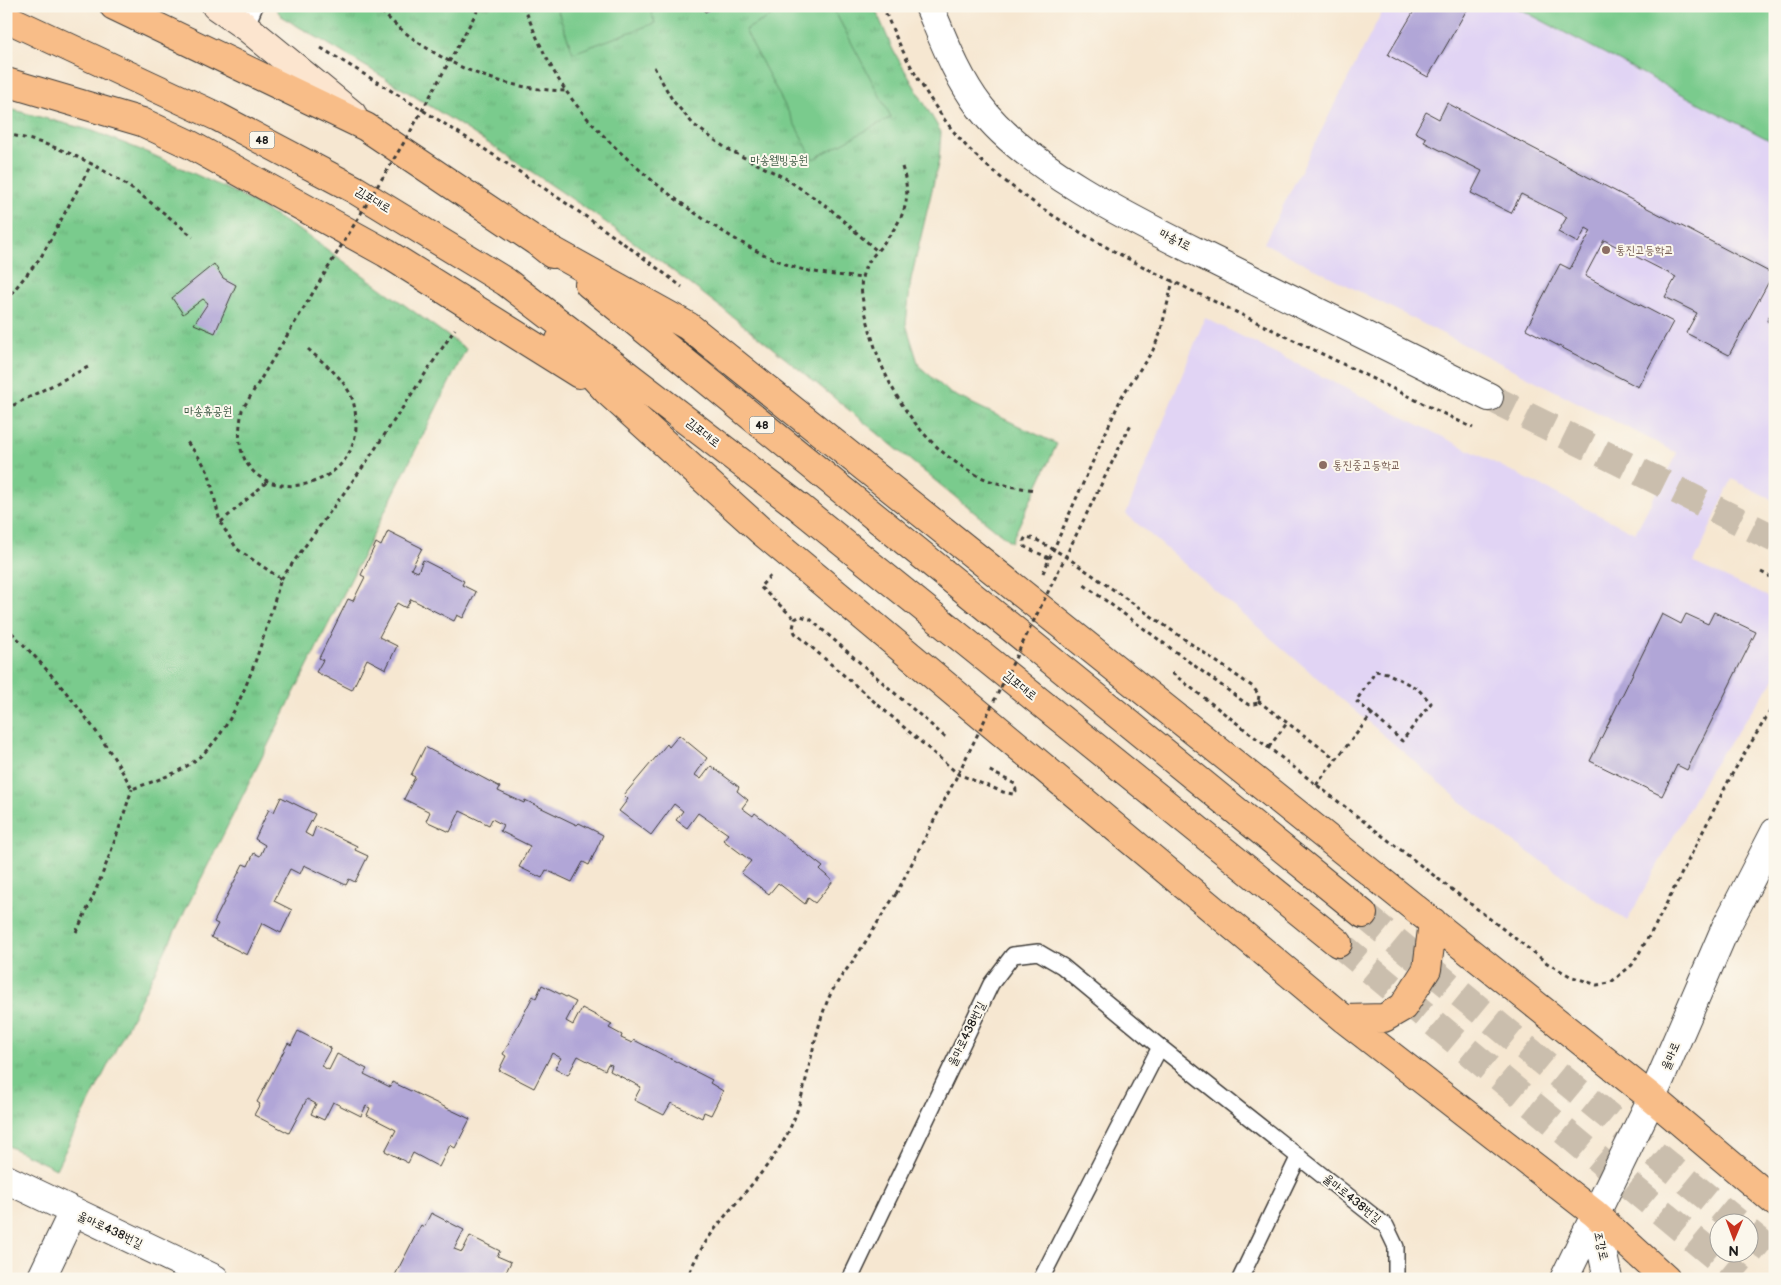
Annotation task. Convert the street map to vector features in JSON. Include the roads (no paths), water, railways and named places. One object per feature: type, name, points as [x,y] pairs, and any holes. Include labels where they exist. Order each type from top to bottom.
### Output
[{"type":"main road","name":"48","points":[[114,6],[366,127],[537,242],[1364,914]]},
{"type":"main road","points":[[216,6],[251,17],[366,127]]},
{"type":"main road","name":"김포대로","points":[[6,18],[218,116],[354,188],[506,282],[799,507],[1338,943]]},
{"type":"main road","points":[[6,82],[142,122],[191,145],[386,253],[608,392]]},
{"type":"main road","points":[[537,242],[688,326],[1652,1098],[1775,1202]]},
{"type":"main road","points":[[506,282],[608,392],[760,530],[1344,1019],[1594,1213],[1666,1279]]},
{"type":"main road","points":[[1344,1019],[1384,1018],[1403,1007],[1427,968],[1432,922]]},
{"type":"street","name":"마송1로","points":[[929,6],[954,66],[980,107],[1015,144],[1073,184],[1161,234],[1489,397]]},
{"type":"street","name":"율마로","points":[[1564,1279],[1594,1213],[1652,1098],[1725,929],[1775,832]]},
{"type":"street","name":"율마로438번길","points":[[6,1179],[215,1279]]},
{"type":"street","points":[[41,1279],[73,1212]]},
{"type":"street","name":"조강로","points":[[1594,1213],[1608,1279]]},
{"type":"lane","name":"율마로438번길","points":[[850,1279],[991,984],[1013,955],[1038,952],[1062,966],[1160,1047],[1386,1226],[1396,1247],[1396,1279]]},
{"type":"lane","points":[[1041,1279],[1160,1047]]},
{"type":"lane","points":[[1240,1279],[1299,1156]]},
{"type":"tunnel","points":[[1489,397],[1775,539]]},
{"type":"tunnel","points":[[1363,914],[1725,1212]]},
{"type":"tunnel","points":[[1338,943],[1742,1279]]},
{"type":"tunnel","points":[[1758,1240],[1775,1254]]},
{"type":"place","name":"통진고등학교","points":[[1606,250]]},
{"type":"place","name":"통진중고등학교","points":[[1323,465]]},
{"type":"park label","name":"마송웰빙공원","points":[[779,160]]},
{"type":"park label","name":"마송휴공원","points":[[208,411]]}]
